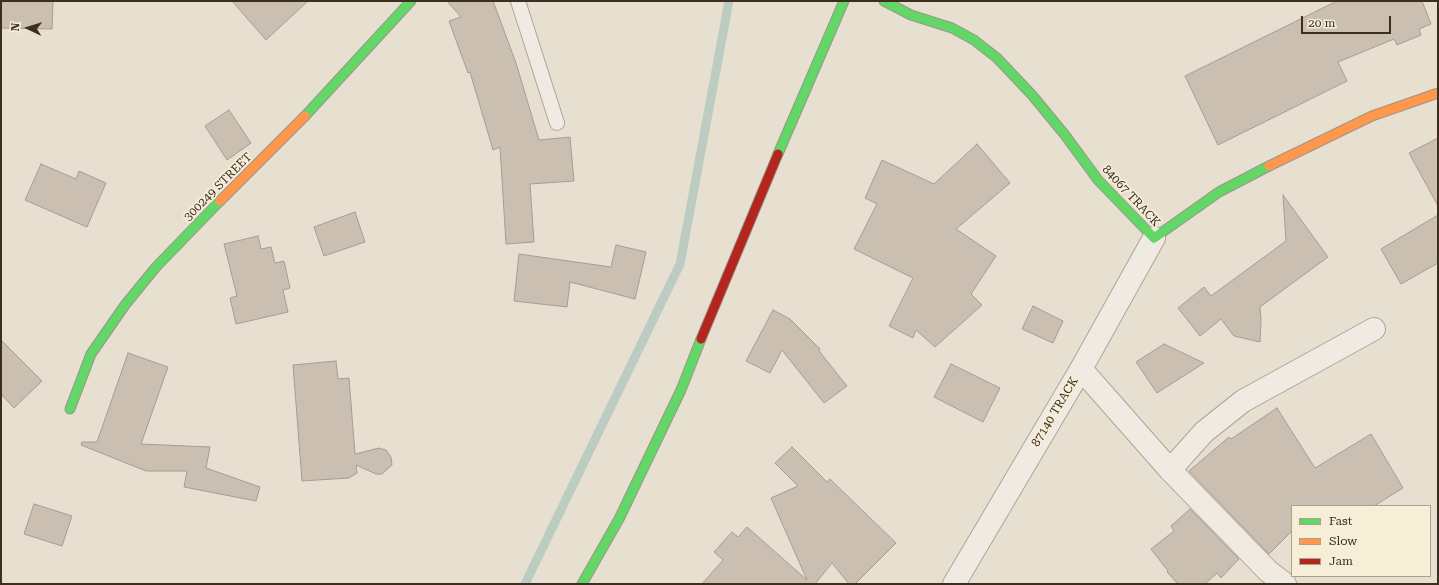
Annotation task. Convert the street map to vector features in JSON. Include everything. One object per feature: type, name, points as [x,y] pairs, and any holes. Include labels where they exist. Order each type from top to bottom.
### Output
[{"type":"street","name":"300249 STREET","points":[[70,409],[91,354],[125,305],[156,267],[291,131],[411,1]]},
{"type":"street","points":[[582,584],[618,519],[681,390],[743,236],[844,1]]},
{"type":"street","name":"84067 TRACK","points":[[884,1],[911,15],[952,28],[974,40],[997,58],[1032,95],[1065,135],[1098,180],[1154,238],[1220,192],[1296,152],[1372,116],[1438,93]]},
{"type":"street","name":"87140 TRACK","points":[[954,584],[1081,369],[1154,238]]},
{"type":"street","points":[[1170,470],[1204,432],[1243,401],[1374,330]]},
{"type":"street","points":[[1081,369],[1170,470],[1268,571],[1285,584]]},
{"type":"lane","points":[[518,1],[557,123]]},
{"type":"building","points":[[1,1],[53,1],[52,29],[1,28]]},
{"type":"building","points":[[232,1],[308,1],[266,40]]},
{"type":"building","points":[[447,1],[493,1],[516,63],[539,140],[570,137],[574,181],[530,184],[534,242],[506,244],[500,147],[493,150],[470,72],[468,73],[449,21],[461,17]]},
{"type":"building","points":[[1337,1],[1422,1],[1431,24],[1419,29],[1421,35],[1397,45],[1394,39],[1338,62],[1347,81],[1218,145],[1185,76]]},
{"type":"building","points":[[229,110],[251,143],[227,160],[205,126]]},
{"type":"building","points":[[1438,138],[1438,206],[1409,153]]},
{"type":"building","points":[[977,144],[1010,183],[956,229],[996,256],[971,294],[982,305],[935,347],[916,330],[913,338],[889,326],[913,278],[854,249],[877,204],[865,198],[882,160],[934,184]]},
{"type":"building","points":[[41,164],[76,179],[79,171],[106,183],[87,227],[25,200]]},
{"type":"building","points":[[1283,195],[1328,257],[1260,307],[1260,342],[1234,336],[1221,319],[1200,336],[1178,308],[1204,287],[1211,296],[1286,241]]},
{"type":"building","points":[[355,212],[365,242],[324,256],[314,227]]},
{"type":"building","points":[[1438,215],[1438,263],[1401,284],[1381,249]]},
{"type":"building","points":[[258,236],[261,249],[271,247],[275,263],[284,261],[290,288],[283,290],[288,312],[236,324],[230,298],[237,296],[224,244]]},
{"type":"building","points":[[616,245],[646,252],[635,299],[570,282],[567,307],[514,301],[519,254],[611,267]]},
{"type":"building","points":[[1033,306],[1063,321],[1053,343],[1022,329]]},
{"type":"building","points":[[773,310],[790,319],[820,349],[819,351],[847,386],[824,403],[782,350],[770,373],[746,361]]},
{"type":"building","points":[[1,340],[42,381],[14,408],[1,394]]},
{"type":"building","points":[[1164,344],[1204,363],[1157,393],[1136,362]]},
{"type":"building","points":[[128,353],[168,367],[141,444],[210,447],[206,468],[260,487],[256,501],[184,487],[187,471],[146,471],[81,445],[82,442],[97,442]]},
{"type":"building","points":[[336,361],[338,379],[349,378],[355,454],[379,448],[386,450],[391,457],[392,465],[382,474],[376,474],[356,465],[357,473],[349,478],[302,481],[293,365]]},
{"type":"building","points":[[951,364],[1000,388],[983,422],[934,397]]},
{"type":"building","points":[[1277,408],[1315,468],[1371,434],[1403,488],[1376,505],[1291,505],[1291,532],[1269,554],[1189,471],[1229,437],[1231,439]]},
{"type":"building","points":[[792,447],[827,482],[830,479],[896,543],[855,584],[849,584],[832,563],[815,584],[702,584],[723,560],[714,552],[732,532],[738,537],[747,527],[807,580],[771,498],[798,486],[775,463]]},
{"type":"building","points":[[34,504],[72,516],[62,546],[24,534]]},
{"type":"building","points":[[1190,509],[1239,559],[1221,578],[1217,573],[1205,584],[1178,584],[1167,572],[1168,571],[1151,549],[1174,531],[1171,526]]},
{"type":"waterway","points":[[525,584],[680,264],[729,1]]},
{"type":"traffic: fast","points":[[305,116],[411,1]]},
{"type":"traffic: fast","points":[[778,154],[844,1]]},
{"type":"traffic: fast","points":[[884,1],[911,15],[952,28],[974,40],[997,58],[1032,95],[1065,135],[1098,180],[1154,238],[1219,192],[1269,166]]},
{"type":"traffic: fast","points":[[70,409],[91,354],[125,305],[156,267],[220,201]]},
{"type":"traffic: fast","points":[[582,584],[619,519],[681,390],[701,339]]},
{"type":"traffic: slow","points":[[1269,166],[1372,116],[1438,93]]},
{"type":"traffic: slow","points":[[220,201],[305,116]]},
{"type":"traffic: jam","points":[[701,339],[778,154]]}]
